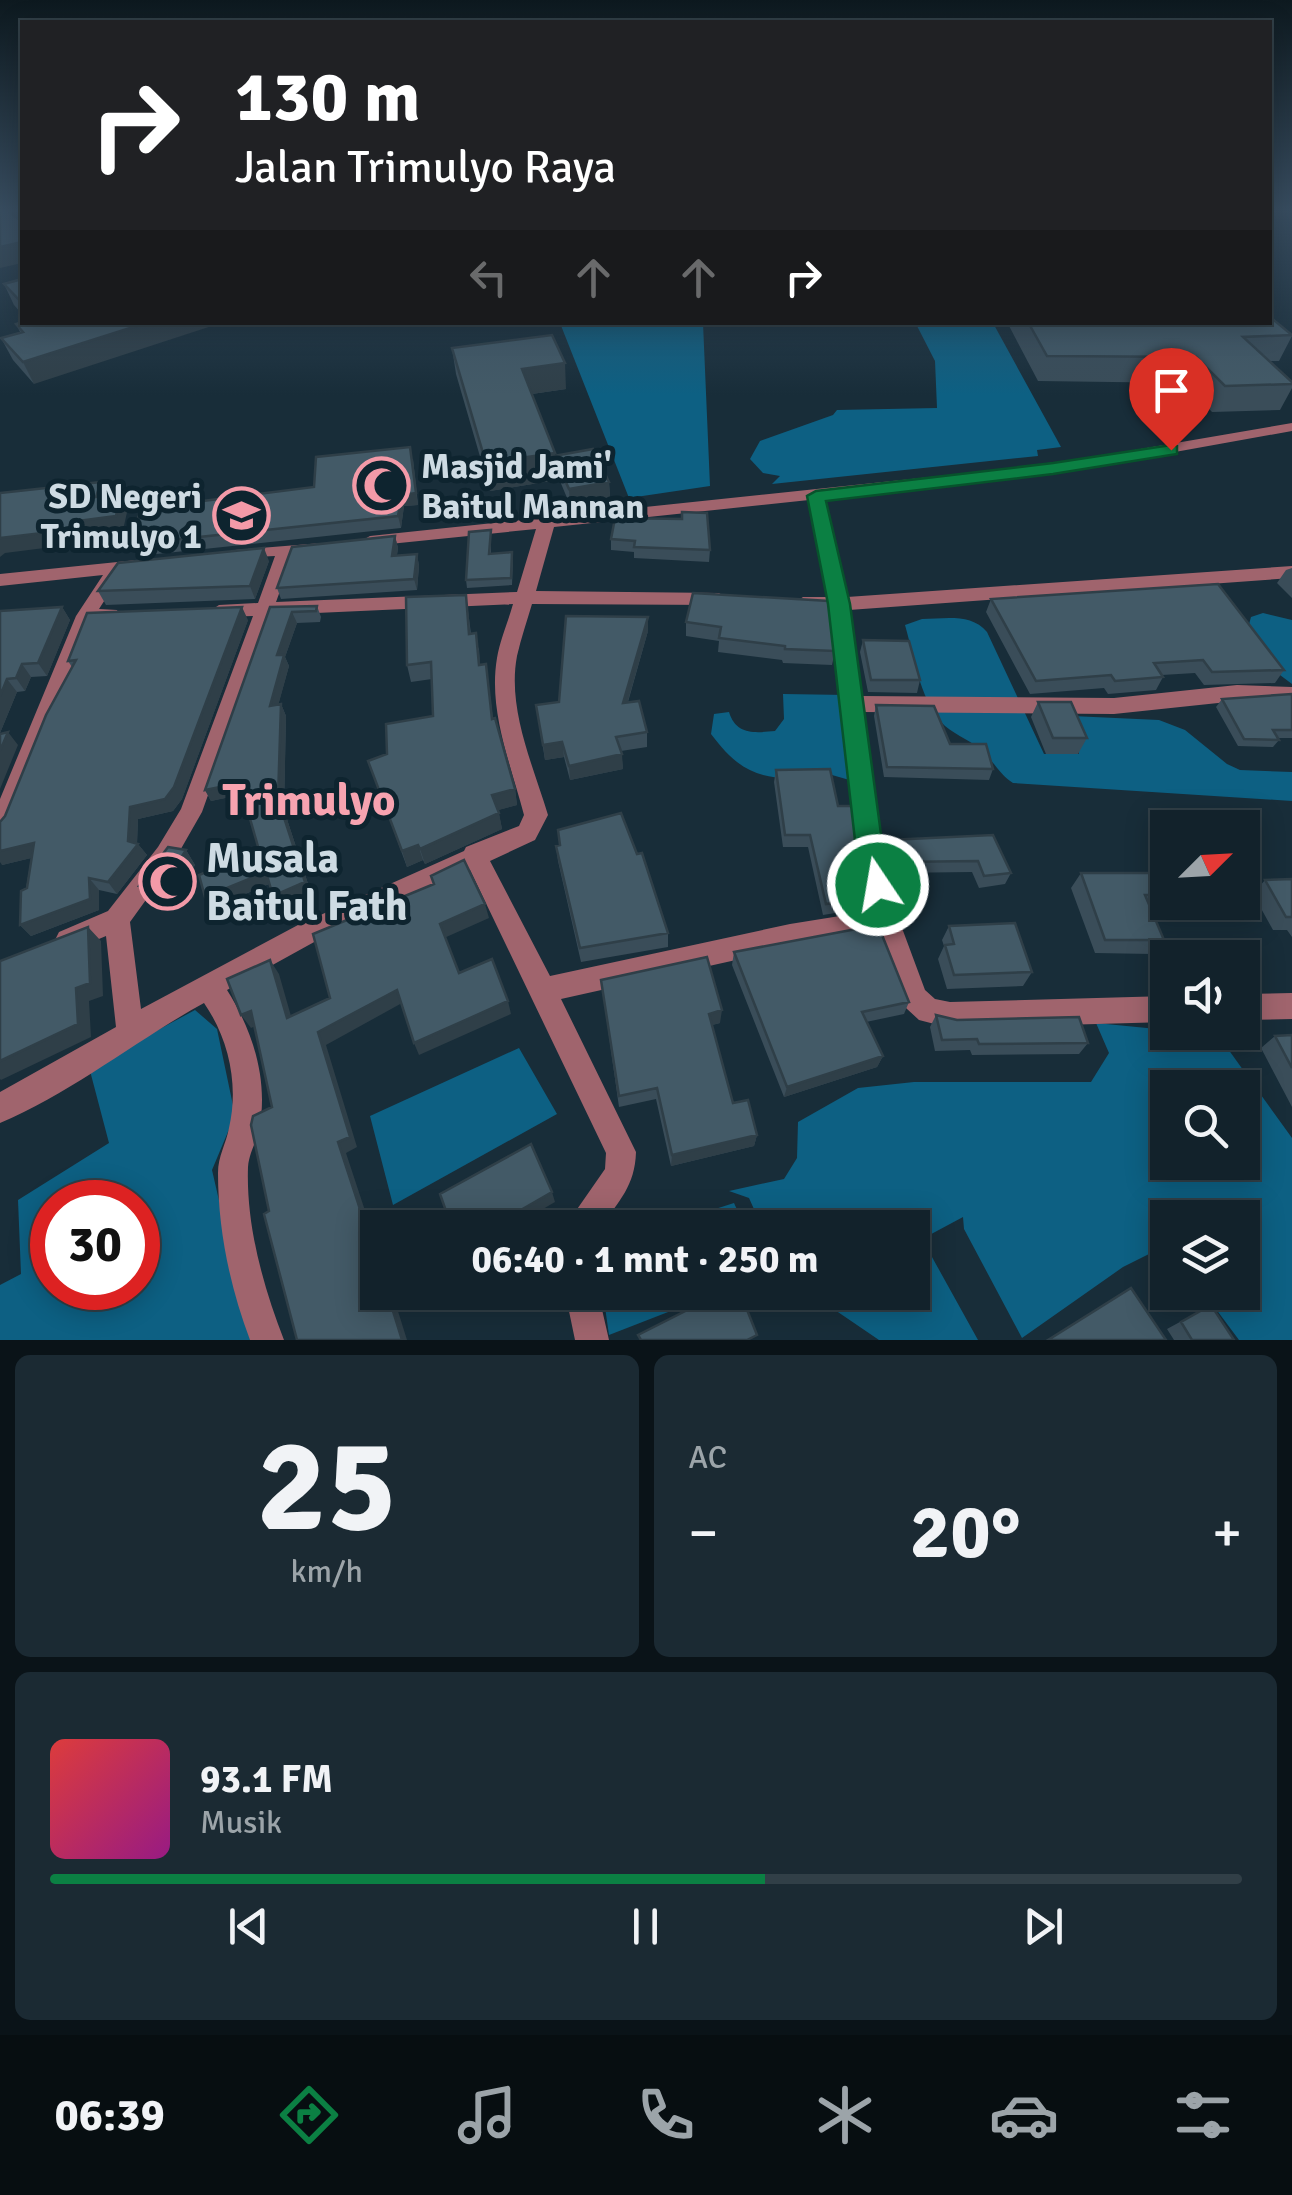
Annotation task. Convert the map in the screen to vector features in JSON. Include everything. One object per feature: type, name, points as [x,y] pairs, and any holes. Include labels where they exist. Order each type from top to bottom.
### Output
[{"type":"street","points":[[224,556],[1053,469],[1292,428]]},
{"type":"street","points":[[816,496],[839,604],[869,849],[886,920],[916,999],[929,1012],[950,1015],[1150,1009]]},
{"type":"street","points":[[0,1108],[208,986],[387,893],[526,833],[536,815],[507,714],[507,658],[546,524]]},
{"type":"street","points":[[36,952],[117,918],[166,854],[195,804],[286,550]]},
{"type":"street","points":[[0,580],[153,564]]},
{"type":"street","points":[[0,827],[85,616],[117,568]]},
{"type":"street","points":[[780,602],[839,604],[1292,572]]},
{"type":"street","points":[[194,612],[644,595],[742,600]]},
{"type":"street","points":[[85,616],[139,614]]},
{"type":"street","points":[[854,704],[1114,706],[1237,693],[1288,693]]},
{"type":"street","points":[[474,854],[543,990],[622,1163],[620,1174],[593,1210]]},
{"type":"street","points":[[117,918],[130,1033]]},
{"type":"street","points":[[543,990],[790,936],[886,920]]},
{"type":"street","points":[[208,986],[220,1002],[242,1050],[249,1082],[244,1132],[233,1160],[233,1196],[258,1318],[267,1340]]},
{"type":"street","points":[[1260,1007],[1292,1006]]},
{"type":"street","points":[[586,1310],[592,1340]]},
{"type":"water","points":[[561,325],[703,325],[710,486],[629,498]]},
{"type":"water","points":[[917,325],[994,325],[1061,447],[1037,450],[1038,456],[772,484],[780,476],[763,473],[750,459],[760,441],[833,415],[837,410],[937,408],[935,361]]},
{"type":"water","points":[[1263,613],[1292,620],[1292,684],[1276,672],[1248,628],[1251,617]]},
{"type":"water","points":[[922,619],[965,620],[987,632],[1044,754],[1079,754],[1072,716],[1159,720],[1185,730],[1240,770],[1292,772],[1292,801],[1013,783],[980,749],[945,726],[927,700],[905,625]]},
{"type":"water","points":[[783,694],[847,695],[853,781],[811,769],[802,778],[761,774],[730,756],[711,734],[714,714],[729,712],[741,729],[775,731],[784,719]]},
{"type":"water","points":[[195,1010],[217,1029],[235,1115],[212,1170],[251,1340],[0,1340],[0,1285],[21,1274],[18,1200],[30,1192],[30,1310],[160,1310],[160,1180],[50,1180],[109,1143],[89,1067]]},
{"type":"water","points":[[1096,1023],[1150,1028],[1150,1050],[1229,1050],[1243,1070],[1150,1070],[1150,1180],[1260,1180],[1260,1093],[1292,1138],[1292,1340],[1239,1340],[1217,1310],[1260,1310],[1260,1200],[1150,1200],[1150,1254],[1123,1267],[1022,1338],[964,1229],[963,1217],[930,1235],[930,1210],[754,1210],[749,1198],[729,1191],[784,1179],[797,1158],[798,1122],[858,1088],[914,1082],[1091,1082],[1109,1053]]},
{"type":"water","points":[[519,1048],[557,1114],[393,1205],[370,1116]]},
{"type":"water","points":[[734,1203],[737,1210],[712,1210]]},
{"type":"water","points":[[930,1253],[978,1340],[879,1340],[835,1310],[930,1310]]},
{"type":"water","points":[[606,1310],[673,1310],[609,1335]]},
{"type":"building","points":[[20,280],[20,301],[4,284]]},
{"type":"building","points":[[1272,319],[1292,335],[1243,337],[1292,384],[1225,386],[1196,357],[1047,356],[1030,325],[1272,325]]},
{"type":"building","points":[[16,324],[140,325],[23,362],[1,338],[23,332]]},
{"type":"building","points":[[552,335],[565,363],[522,369],[555,453],[486,463],[452,348]]},
{"type":"building","name":"SD Negeri Trimulyo 1","points":[[410,447],[416,493],[402,495],[398,516],[132,544],[140,509],[314,487],[316,457]]},
{"type":"building","points":[[593,449],[609,482],[569,489],[554,456]]},
{"type":"building","points":[[101,482],[96,497],[121,493],[116,516],[71,522],[68,530],[0,538],[0,493]]},
{"type":"building","points":[[682,512],[707,513],[710,550],[634,547],[635,541],[611,539],[615,518],[682,519]]},
{"type":"building","points":[[491,530],[489,554],[512,552],[511,578],[466,580],[469,532]]},
{"type":"building","points":[[395,536],[392,556],[417,554],[414,579],[277,588],[292,547]]},
{"type":"building","points":[[264,548],[250,586],[98,591],[118,563]]},
{"type":"building","points":[[1218,584],[1284,670],[1212,672],[1203,660],[1154,663],[1163,677],[1115,681],[1111,675],[1036,681],[991,599]]},
{"type":"building","points":[[693,593],[829,601],[835,651],[785,649],[719,638],[721,627],[686,622]]},
{"type":"building","points":[[466,595],[469,634],[476,633],[479,665],[486,664],[492,719],[495,718],[515,789],[492,795],[499,813],[420,849],[418,845],[402,851],[368,761],[387,754],[386,724],[433,716],[431,662],[407,665],[406,597]]},
{"type":"building","points":[[317,606],[316,611],[292,612],[277,655],[284,655],[270,706],[281,704],[278,799],[305,882],[273,896],[266,872],[205,897],[199,875],[259,850],[246,805],[228,808],[230,785],[205,790],[270,607]]},
{"type":"building","points":[[62,607],[38,663],[22,664],[16,678],[7,679],[0,696],[0,611]]},
{"type":"building","points":[[242,607],[174,787],[165,799],[130,807],[128,841],[138,844],[108,882],[89,878],[90,899],[20,925],[21,891],[27,888],[34,843],[0,851],[0,822],[46,715],[76,660],[68,661],[87,613]]},
{"type":"building","points":[[566,616],[648,617],[623,703],[639,701],[647,732],[616,737],[622,754],[569,766],[562,742],[543,745],[536,705],[559,702]]},
{"type":"building","points":[[863,640],[909,641],[920,680],[871,680]]},
{"type":"building","points":[[1292,694],[1292,730],[1273,730],[1279,740],[1244,739],[1222,699]]},
{"type":"building","points":[[1038,702],[1071,702],[1087,738],[1053,738]]},
{"type":"building","points":[[876,705],[934,706],[950,744],[986,744],[993,769],[887,767]]},
{"type":"building","points":[[8,732],[0,751],[0,734]]},
{"type":"building","points":[[830,769],[838,806],[853,806],[870,897],[826,904],[810,835],[785,835],[776,770]]},
{"type":"building","points":[[621,813],[637,854],[642,853],[668,933],[580,948],[556,846],[560,845],[558,830]]},
{"type":"building","points":[[993,835],[1011,873],[984,876],[978,861],[895,862],[889,840]]},
{"type":"building","points":[[168,847],[186,850],[160,891],[139,886]]},
{"type":"building","points":[[464,860],[485,904],[440,924],[459,973],[492,959],[508,1001],[414,1043],[397,990],[318,1032],[350,1137],[338,1142],[360,1210],[360,1310],[393,1310],[402,1340],[297,1340],[264,1214],[269,1211],[251,1125],[253,1116],[272,1107],[251,1011],[241,1015],[227,979],[270,960],[287,1018],[330,998],[313,934],[434,884],[431,876]]},
{"type":"building","points":[[1081,873],[1150,873],[1150,895],[1145,895],[1150,920],[1156,920],[1164,940],[1105,940]]},
{"type":"building","points":[[1292,879],[1292,917],[1286,917],[1265,880]]},
{"type":"building","points":[[1015,923],[1032,972],[954,975],[945,945],[954,944],[949,926]]},
{"type":"building","points":[[878,925],[909,1002],[862,1012],[883,1056],[787,1087],[734,952]]},
{"type":"building","points":[[88,927],[90,983],[76,988],[78,1024],[0,1061],[0,961]]},
{"type":"building","points":[[707,957],[722,1010],[709,1014],[733,1103],[748,1100],[757,1135],[672,1155],[657,1088],[619,1096],[601,980]]},
{"type":"building","points":[[936,1015],[957,1020],[1079,1017],[1088,1043],[979,1044],[977,1039],[942,1040]]},
{"type":"building","points":[[1292,1035],[1292,1068],[1275,1036]]},
{"type":"building","points":[[531,1144],[552,1192],[521,1210],[446,1210],[440,1194]]},
{"type":"building","points":[[1131,1288],[1166,1340],[1048,1340]]},
{"type":"building","points":[[687,1310],[747,1310],[757,1335],[747,1340],[641,1340],[638,1335]]},
{"type":"building","points":[[1202,1310],[1214,1310],[1234,1340],[1192,1340],[1181,1322]]},
{"type":"place","name":"Masjid Jami' Baitul Mannan","points":[[382,486]]},
{"type":"place","name":"SD Negeri Trimulyo 1","points":[[241,516]]},
{"type":"place","name":"Musala Baitul Fath","points":[[167,882]]},
{"type":"district","name":"Trimulyo","points":[[309,800]]},
{"type":"route","points":[[878,885],[869,849],[839,604],[816,496],[1053,469],[1171,450]]}]
